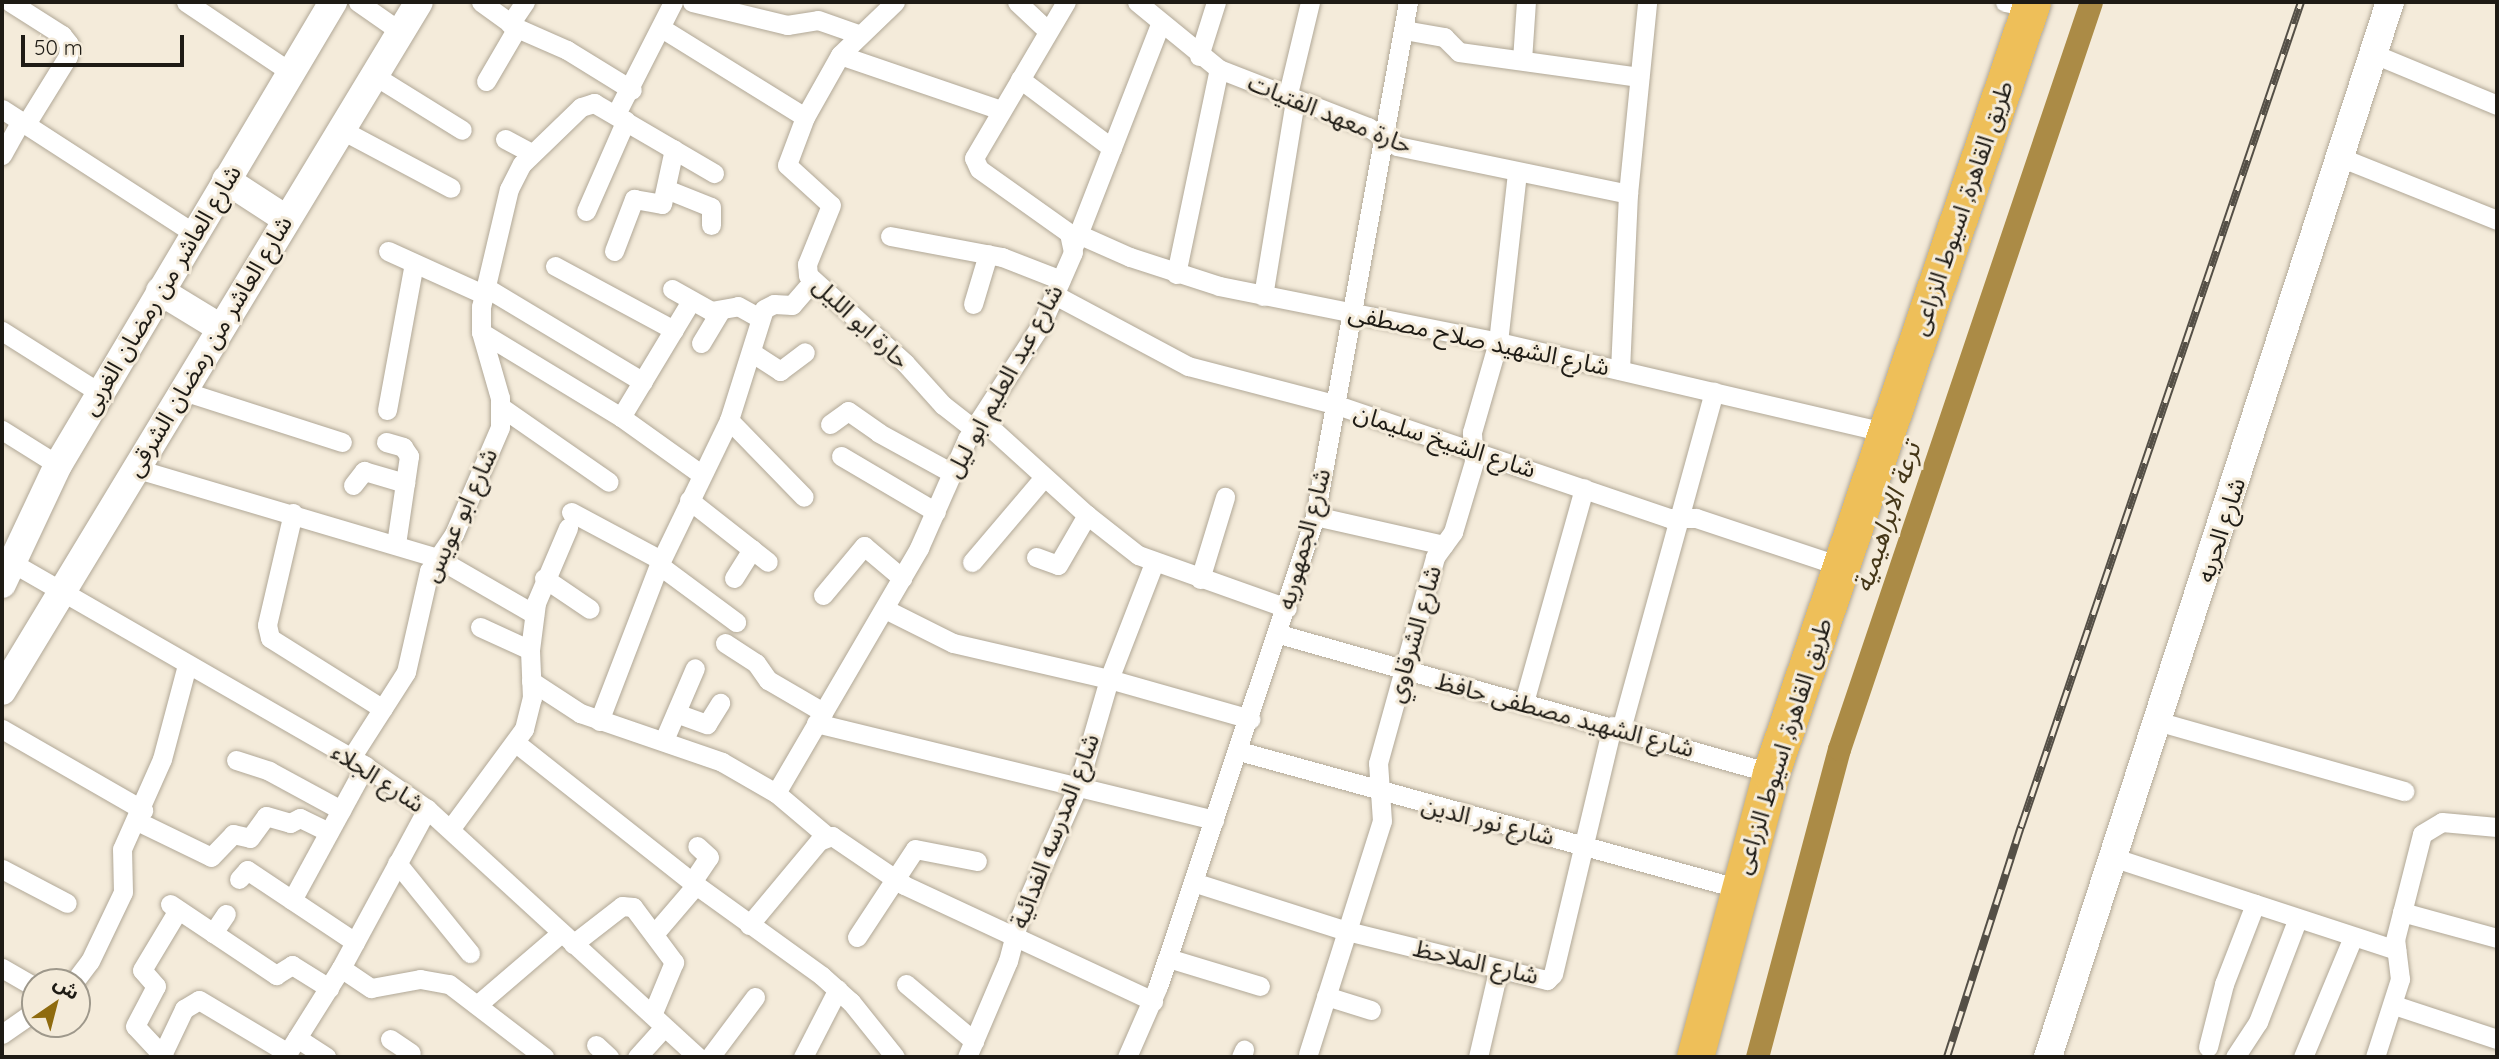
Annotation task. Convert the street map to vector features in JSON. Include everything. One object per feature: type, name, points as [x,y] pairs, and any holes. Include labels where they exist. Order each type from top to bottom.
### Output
[{"type":"highway","name":"طريق القاهرة, اسيوط الزراعى","points":[[1695,1057],[1737,888],[1771,773],[1843,567],[2023,4]]},
{"type":"street","points":[[2,155],[68,56],[69,44],[62,35],[10,2]]},
{"type":"street","points":[[186,2],[290,72]]},
{"type":"street","name":"شارع العاشر من رمضان الغربى","points":[[5,568],[58,465],[333,2]]},
{"type":"street","points":[[358,2],[401,32]]},
{"type":"street","name":"شارع العاشر من رمضان الشرقى","points":[[2,691],[180,390],[419,2]]},
{"type":"street","points":[[481,2],[513,26],[567,50],[632,90]]},
{"type":"street","points":[[486,81],[525,2]]},
{"type":"street","points":[[586,211],[632,90],[663,29],[673,2]]},
{"type":"street","name":"حارة ابو الليل","points":[[895,2],[858,34],[840,55],[805,117],[787,165],[831,209],[807,264],[813,281],[977,424],[1087,515],[1154,563],[1287,608]]},
{"type":"street","points":[[1017,2],[1048,32]]},
{"type":"street","points":[[1066,2],[975,153],[975,164],[1076,240]]},
{"type":"street","name":"حارة معهد الفتيات","points":[[1137,2],[1199,56],[1219,69],[1383,136],[1397,146],[1628,194]]},
{"type":"street","points":[[1199,56],[1216,2]]},
{"type":"street","points":[[1262,296],[1291,99],[1310,2]]},
{"type":"street","name":"شارع الجمهوريه","points":[[1127,1057],[1153,1001],[1168,958],[1279,634],[1315,516],[1408,2]]},
{"type":"street","points":[[1522,60],[1526,2]]},
{"type":"street","points":[[1620,370],[1628,194],[1647,2]]},
{"type":"street","name":"شارع الحريه","points":[[2048,1057],[2160,722],[2390,2]]},
{"type":"street","points":[[702,3],[787,25],[818,20],[858,34]]},
{"type":"street","name":"شارع عبد العليم ابو ليل","points":[[776,793],[902,578],[977,424],[1034,337],[1058,287],[1161,22]]},
{"type":"street","points":[[663,29],[805,117]]},
{"type":"street","points":[[1404,30],[1444,37],[1459,52],[1639,77]]},
{"type":"street","points":[[2374,54],[2497,105]]},
{"type":"street","points":[[840,55],[1001,110]]},
{"type":"street","points":[[1176,274],[1219,69]]},
{"type":"street","points":[[375,76],[462,130]]},
{"type":"street","points":[[1020,79],[1112,148]]},
{"type":"street","name":"شارع ابو عويس","points":[[292,900],[341,810],[358,762],[383,709],[412,658],[429,571],[454,534],[496,437],[501,407],[481,332],[484,290],[509,189],[531,153],[587,103],[601,104],[714,173]]},
{"type":"street","points":[[2,109],[195,234]]},
{"type":"street","points":[[342,130],[451,188]]},
{"type":"street","points":[[505,139],[531,153]]},
{"type":"street","points":[[614,251],[632,201],[641,197],[660,205],[674,149]]},
{"type":"street","points":[[2342,158],[2497,220]]},
{"type":"street","name":"شارع الشرقاوي","points":[[1308,1054],[1382,821],[1378,763],[1435,557],[1453,532],[1474,462],[1472,432],[1498,342],[1517,173]]},
{"type":"street","points":[[226,180],[286,219]]},
{"type":"street","points":[[666,189],[711,207],[711,225]]},
{"type":"street","name":"شارع الشيخ سليمان","points":[[890,236],[988,254],[1058,287],[1180,363],[1334,404],[1473,449],[1669,518],[1696,518],[1843,567]]},
{"type":"street","name":"شارع الشهيد صلاح مصطفى","points":[[1076,240],[1176,274],[1262,296],[1498,342],[1885,432]]},
{"type":"street","points":[[387,251],[484,290],[643,382]]},
{"type":"street","points":[[973,303],[988,254]]},
{"type":"street","points":[[387,410],[414,263]]},
{"type":"street","points":[[555,266],[674,330]]},
{"type":"street","points":[[599,721],[659,563],[729,421],[760,318],[768,305],[792,305],[813,281]]},
{"type":"street","points":[[672,289],[691,301],[720,311],[738,306],[760,318]]},
{"type":"street","points":[[160,291],[219,327]]},
{"type":"street","points":[[621,417],[691,301]]},
{"type":"street","points":[[701,343],[720,311]]},
{"type":"street","points":[[2,331],[100,393]]},
{"type":"street","points":[[481,332],[621,417],[701,474]]},
{"type":"street","points":[[751,352],[780,371],[805,352]]},
{"type":"street","points":[[180,390],[342,442]]},
{"type":"street","name":"شارع الملاحظ","points":[[1193,882],[1347,931],[1499,971],[1550,978],[1616,728],[1683,518],[1714,392]]},
{"type":"street","points":[[501,407],[609,482]]},
{"type":"street","points":[[830,424],[848,411],[878,433],[952,473]]},
{"type":"street","points":[[729,421],[804,497]]},
{"type":"street","points":[[2,430],[58,465]]},
{"type":"street","points":[[386,442],[408,452],[396,544]]},
{"type":"street","points":[[841,456],[936,512]]},
{"type":"street","points":[[134,468],[293,513],[437,558],[534,614]]},
{"type":"street","points":[[354,485],[364,471],[405,483]]},
{"type":"street","points":[[972,562],[1044,477]]},
{"type":"street","points":[[1524,702],[1584,488]]},
{"type":"street","points":[[1200,579],[1225,497]]},
{"type":"street","points":[[689,500],[768,562]]},
{"type":"street","points":[[293,513],[267,625],[270,638],[383,709]]},
{"type":"street","points":[[1035,556],[1058,565],[1087,515]]},
{"type":"street","points":[[1315,516],[1444,545]]},
{"type":"street","points":[[451,828],[516,743],[529,714],[530,650],[534,614],[544,578],[569,520],[659,563],[736,622]]},
{"type":"street","points":[[823,595],[864,546],[902,578]]},
{"type":"street","points":[[734,578],[752,549]]},
{"type":"street","name":"شارع المدرسه الفدائية","points":[[971,1049],[1078,786],[1110,680],[1154,563]]},
{"type":"street","name":"شارع الجلاء","points":[[5,568],[60,593],[358,762],[427,809],[451,828],[698,1057]]},
{"type":"street","points":[[544,578],[590,609]]},
{"type":"street","points":[[885,609],[953,643],[1110,680],[1250,719]]},
{"type":"street","points":[[480,627],[530,650]]},
{"type":"street","name":"شارع الشهيد مصطفى حافظ","points":[[1279,634],[1404,672],[1524,702],[1771,773]]},
{"type":"street","points":[[725,643],[756,663],[768,680],[820,718],[1214,820]]},
{"type":"street","points":[[85,968],[123,892],[122,849],[140,816],[187,665]]},
{"type":"street","points":[[664,740],[695,668]]},
{"type":"street","points":[[531,681],[599,721],[664,740],[722,762],[776,793],[827,836],[895,879],[1014,938],[1153,1001]]},
{"type":"street","points":[[676,713],[707,723],[720,703]]},
{"type":"street","points":[[2160,722],[2404,790]]},
{"type":"street","points":[[2,729],[140,816],[211,857],[233,834],[250,838],[266,816],[290,823],[300,818],[329,832]]},
{"type":"street","points":[[516,743],[694,883],[838,989],[895,1057]]},
{"type":"street","name":"شارع نور الدين","points":[[1239,751],[1381,793],[1737,888]]},
{"type":"street","points":[[236,760],[269,771],[341,810]]},
{"type":"street","points":[[290,1050],[341,968],[427,809]]},
{"type":"street","points":[[2375,1057],[2394,1006],[2401,974],[2396,950],[2402,912],[2426,828],[2436,822],[2497,827]]},
{"type":"street","points":[[749,925],[827,836]]},
{"type":"street","points":[[654,934],[694,883],[709,857],[697,846]]},
{"type":"street","points":[[857,937],[918,848],[977,861]]},
{"type":"street","points":[[2115,858],[2396,950]]},
{"type":"street","points":[[397,863],[470,953]]},
{"type":"street","points":[[2,869],[67,903]]},
{"type":"street","points":[[239,878],[247,870],[355,942]]},
{"type":"street","points":[[2208,1047],[2224,984],[2255,904]]},
{"type":"street","points":[[477,1005],[567,938],[626,905],[654,934],[674,962],[658,1021],[637,1057]]},
{"type":"street","points":[[326,1057],[290,1050],[200,1000],[184,1009],[164,1055],[135,1026],[156,986],[142,970],[174,907],[276,975],[292,965],[329,988]]},
{"type":"street","points":[[2402,912],[2497,938]]},
{"type":"street","points":[[213,933],[226,914]]},
{"type":"street","points":[[2235,1057],[2258,1022],[2298,918]]},
{"type":"street","points":[[2303,1057],[2353,937]]},
{"type":"street","points":[[1168,958],[1260,986]]},
{"type":"street","points":[[2,968],[21,979]]},
{"type":"street","points":[[341,968],[375,988],[420,979],[440,981],[477,1005],[544,1057]]},
{"type":"street","points":[[1478,1057],[1499,971]]},
{"type":"street","points":[[906,984],[971,1049]]},
{"type":"street","points":[[803,1057],[838,989]]},
{"type":"street","points":[[1326,996],[1371,1010]]},
{"type":"street","points":[[710,1057],[755,997]]},
{"type":"street","points":[[2394,1006],[2497,1039]]},
{"type":"street","points":[[2,1034],[21,1021]]},
{"type":"waterway","name":"ترعة الابراهيمية","points":[[1757,1057],[1839,749],[2091,2]]},
{"type":"railway","points":[[1947,1057],[2021,827],[2301,2]]}]
